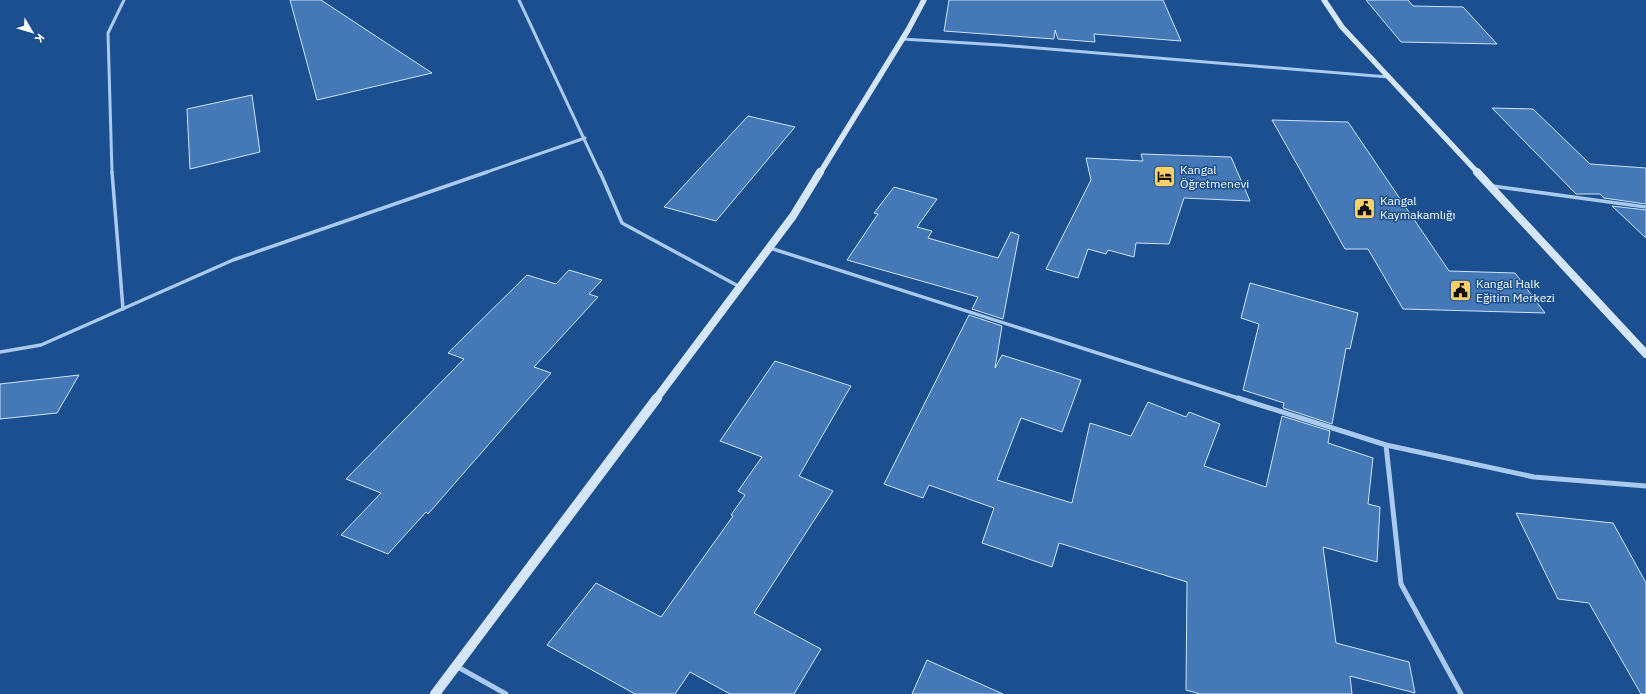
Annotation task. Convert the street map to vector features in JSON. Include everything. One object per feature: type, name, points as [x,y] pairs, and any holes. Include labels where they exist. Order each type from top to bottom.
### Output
[{"type":"street","points":[[123,309],[113,200],[108,33],[124,0]]},
{"type":"street","points":[[519,0],[585,138],[622,223],[741,287]]},
{"type":"street","points":[[435,694],[794,216],[902,39],[924,0]]},
{"type":"street","points":[[1324,0],[1342,27],[1646,354]]},
{"type":"street","points":[[902,39],[1008,46],[1388,77]]},
{"type":"street","points":[[0,352],[40,345],[232,260],[585,138]]},
{"type":"street","points":[[1490,186],[1646,207]]},
{"type":"street","points":[[770,248],[1386,445],[1534,477],[1646,486]]},
{"type":"street","points":[[1386,445],[1401,584],[1461,694]]},
{"type":"street","points":[[456,666],[506,694]]},
{"type":"building","points":[[290,0],[321,0],[432,73],[317,100]]},
{"type":"building","points":[[949,0],[1163,0],[1181,41],[1094,34],[1095,42],[1058,39],[1055,30],[1054,39],[944,31]]},
{"type":"building","points":[[1366,0],[1408,0],[1413,6],[1463,7],[1497,44],[1401,42]]},
{"type":"building","points":[[252,95],[260,152],[190,169],[187,109]]},
{"type":"building","points":[[1492,108],[1533,109],[1590,164],[1646,168],[1646,204],[1604,198],[1600,194],[1576,194]]},
{"type":"building","points":[[748,116],[795,127],[716,221],[664,207]]},
{"type":"building","name":"Kangal Kaymakamlığı","points":[[1272,120],[1348,122],[1449,271],[1515,273],[1545,313],[1403,309],[1368,249],[1345,249]]},
{"type":"building","points":[[1141,154],[1231,157],[1250,201],[1184,198],[1169,244],[1136,243],[1134,257],[1108,250],[1106,254],[1088,249],[1078,278],[1046,269],[1091,180],[1086,158],[1143,161]]},
{"type":"building","points":[[894,187],[937,199],[917,227],[932,231],[928,238],[998,258],[1011,232],[1019,235],[1003,319],[972,309],[978,297],[847,260],[878,214],[874,213]]},
{"type":"building","points":[[1612,206],[1646,210],[1646,238]]},
{"type":"building","points":[[569,270],[602,280],[589,294],[598,297],[534,367],[551,373],[428,514],[426,512],[388,554],[341,535],[381,493],[346,479],[464,359],[448,353],[527,275],[556,284]]},
{"type":"building","points":[[1250,283],[1358,313],[1350,349],[1346,348],[1332,424],[1283,408],[1284,403],[1243,390],[1259,324],[1241,318]]},
{"type":"building","points":[[969,315],[1002,326],[995,368],[1002,355],[1081,380],[1062,432],[1021,418],[997,480],[1072,503],[1090,423],[1131,436],[1148,402],[1186,417],[1189,412],[1220,424],[1204,466],[1266,487],[1282,416],[1330,431],[1328,443],[1373,458],[1368,504],[1380,507],[1377,562],[1323,547],[1336,643],[1409,662],[1415,693],[1350,676],[1352,694],[1200,694],[1186,690],[1187,582],[1059,543],[1052,567],[982,543],[994,508],[929,485],[923,498],[884,484]]},
{"type":"building","points":[[775,361],[851,386],[799,476],[833,491],[754,613],[821,649],[794,694],[730,694],[690,672],[675,694],[635,694],[547,645],[596,583],[661,617],[733,516],[731,515],[745,495],[738,491],[762,457],[720,441]]},
{"type":"building","points":[[79,375],[57,413],[0,419],[0,384]]},
{"type":"building","points":[[1516,513],[1613,523],[1646,583],[1646,694],[1641,694],[1589,603],[1558,599]]},
{"type":"building","points":[[927,660],[1003,694],[912,694]]},
{"type":"place","name":"Kangal Öğretmenevi","points":[[1165,177]]},
{"type":"place","name":"Kangal Kaymakamlığı","points":[[1364,208]]},
{"type":"place","name":"Kangal Halk Eğitim Merkezi","points":[[1460,291]]}]
